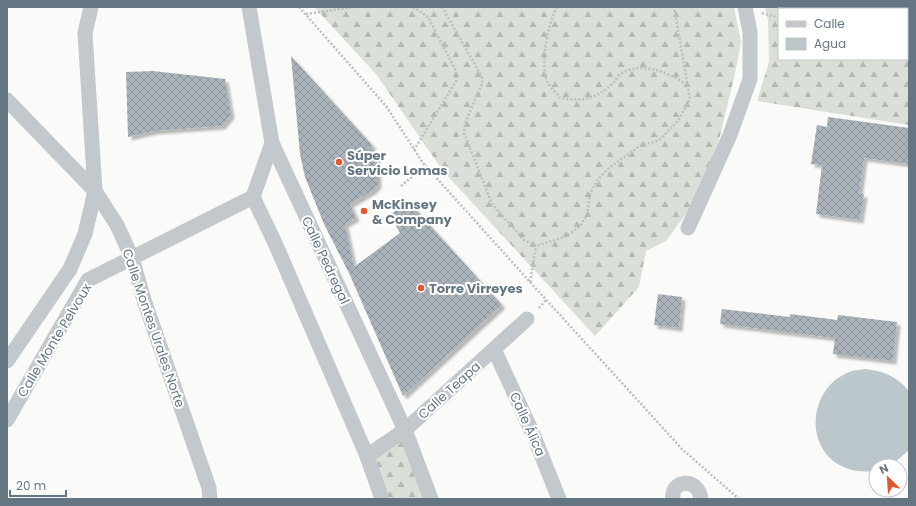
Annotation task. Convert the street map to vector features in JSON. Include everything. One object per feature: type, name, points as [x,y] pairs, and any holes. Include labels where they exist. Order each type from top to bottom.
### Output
[{"type":"street","name":"Calle Monte Pelvoux","points":[[7,361],[70,269],[85,234],[95,191],[85,32],[91,7]]},
{"type":"street","points":[[688,228],[730,135],[750,79],[750,32],[745,7]]},
{"type":"street","name":"Calle Pedregal","points":[[250,9],[272,143],[404,430],[431,499]]},
{"type":"street","name":"Calle Montes Urales Norte","points":[[7,100],[95,191],[117,225],[132,258],[144,300],[209,488],[210,499]]},
{"type":"street","points":[[272,143],[253,197],[275,243],[367,456],[382,499]]},
{"type":"street","name":"Calle Monte Pelvoux","points":[[7,420],[88,280],[253,197]]},
{"type":"street","points":[[70,269],[88,280]]},
{"type":"street","name":"Calle Teapa","points":[[367,456],[404,430],[527,319]]},
{"type":"street","name":"Calle Álica","points":[[494,349],[533,434],[559,499]]},
{"type":"street","points":[[673,499],[672,495],[677,487],[685,483],[694,484],[700,491],[701,499]]},
{"type":"path","points":[[299,7],[386,106],[426,166],[682,449],[739,499]]},
{"type":"path","points":[[306,14],[352,7]]},
{"type":"path","points":[[413,7],[428,18],[456,71],[456,81],[414,150]]},
{"type":"path","points":[[442,7],[482,77],[482,84],[465,123],[464,133],[492,204],[524,240],[536,246],[567,236],[580,226],[586,215],[590,194],[598,179],[609,168],[640,146],[659,140],[678,122],[690,99],[674,7]]},
{"type":"path","points":[[557,7],[546,44],[544,72],[548,84],[560,98],[578,101],[599,95],[614,82],[621,73],[637,69],[661,70],[680,80],[688,87]]},
{"type":"path","points":[[401,186],[426,166]]},
{"type":"path","points":[[530,282],[536,246]]},
{"type":"green space","points":[[314,7],[734,7],[741,43],[734,78],[719,140],[694,203],[666,241],[646,251],[639,287],[595,336],[443,171],[376,74]]},
{"type":"green space","points":[[765,7],[880,8],[778,8],[778,60],[908,60],[908,23],[909,125],[757,101],[769,62],[768,20]]},
{"type":"green space","points":[[404,433],[428,499],[385,499],[369,457]]},
{"type":"water","points":[[865,369],[884,373],[894,378],[909,391],[909,450],[900,458],[868,458],[868,472],[846,468],[832,460],[823,448],[817,435],[816,420],[818,406],[824,393],[834,381],[847,373]]},
{"type":"building","name":"Torre Virreyes","points":[[291,56],[373,146],[371,148],[377,159],[378,185],[372,191],[350,204],[356,218],[345,224],[354,267],[400,233],[390,215],[408,201],[502,305],[403,396],[349,273],[324,224],[305,177],[300,154]]},
{"type":"building","points":[[153,71],[225,79],[231,115],[222,126],[154,131],[128,137],[126,72]]},
{"type":"building","points":[[828,117],[909,128],[909,164],[864,158],[859,194],[864,194],[860,220],[816,214],[822,165],[811,164],[817,125],[827,127]]},
{"type":"building","points":[[658,294],[682,297],[679,328],[654,325]]},
{"type":"building","points":[[722,309],[790,317],[790,314],[837,320],[838,315],[897,322],[893,361],[833,354],[835,338],[720,324]]},
{"type":"place","name":"Súper Servicio Lomas","points":[[339,162]]},
{"type":"place","name":"McKinsey & Company","points":[[364,211]]},
{"type":"place","name":"Torre Virreyes","points":[[421,288]]}]
